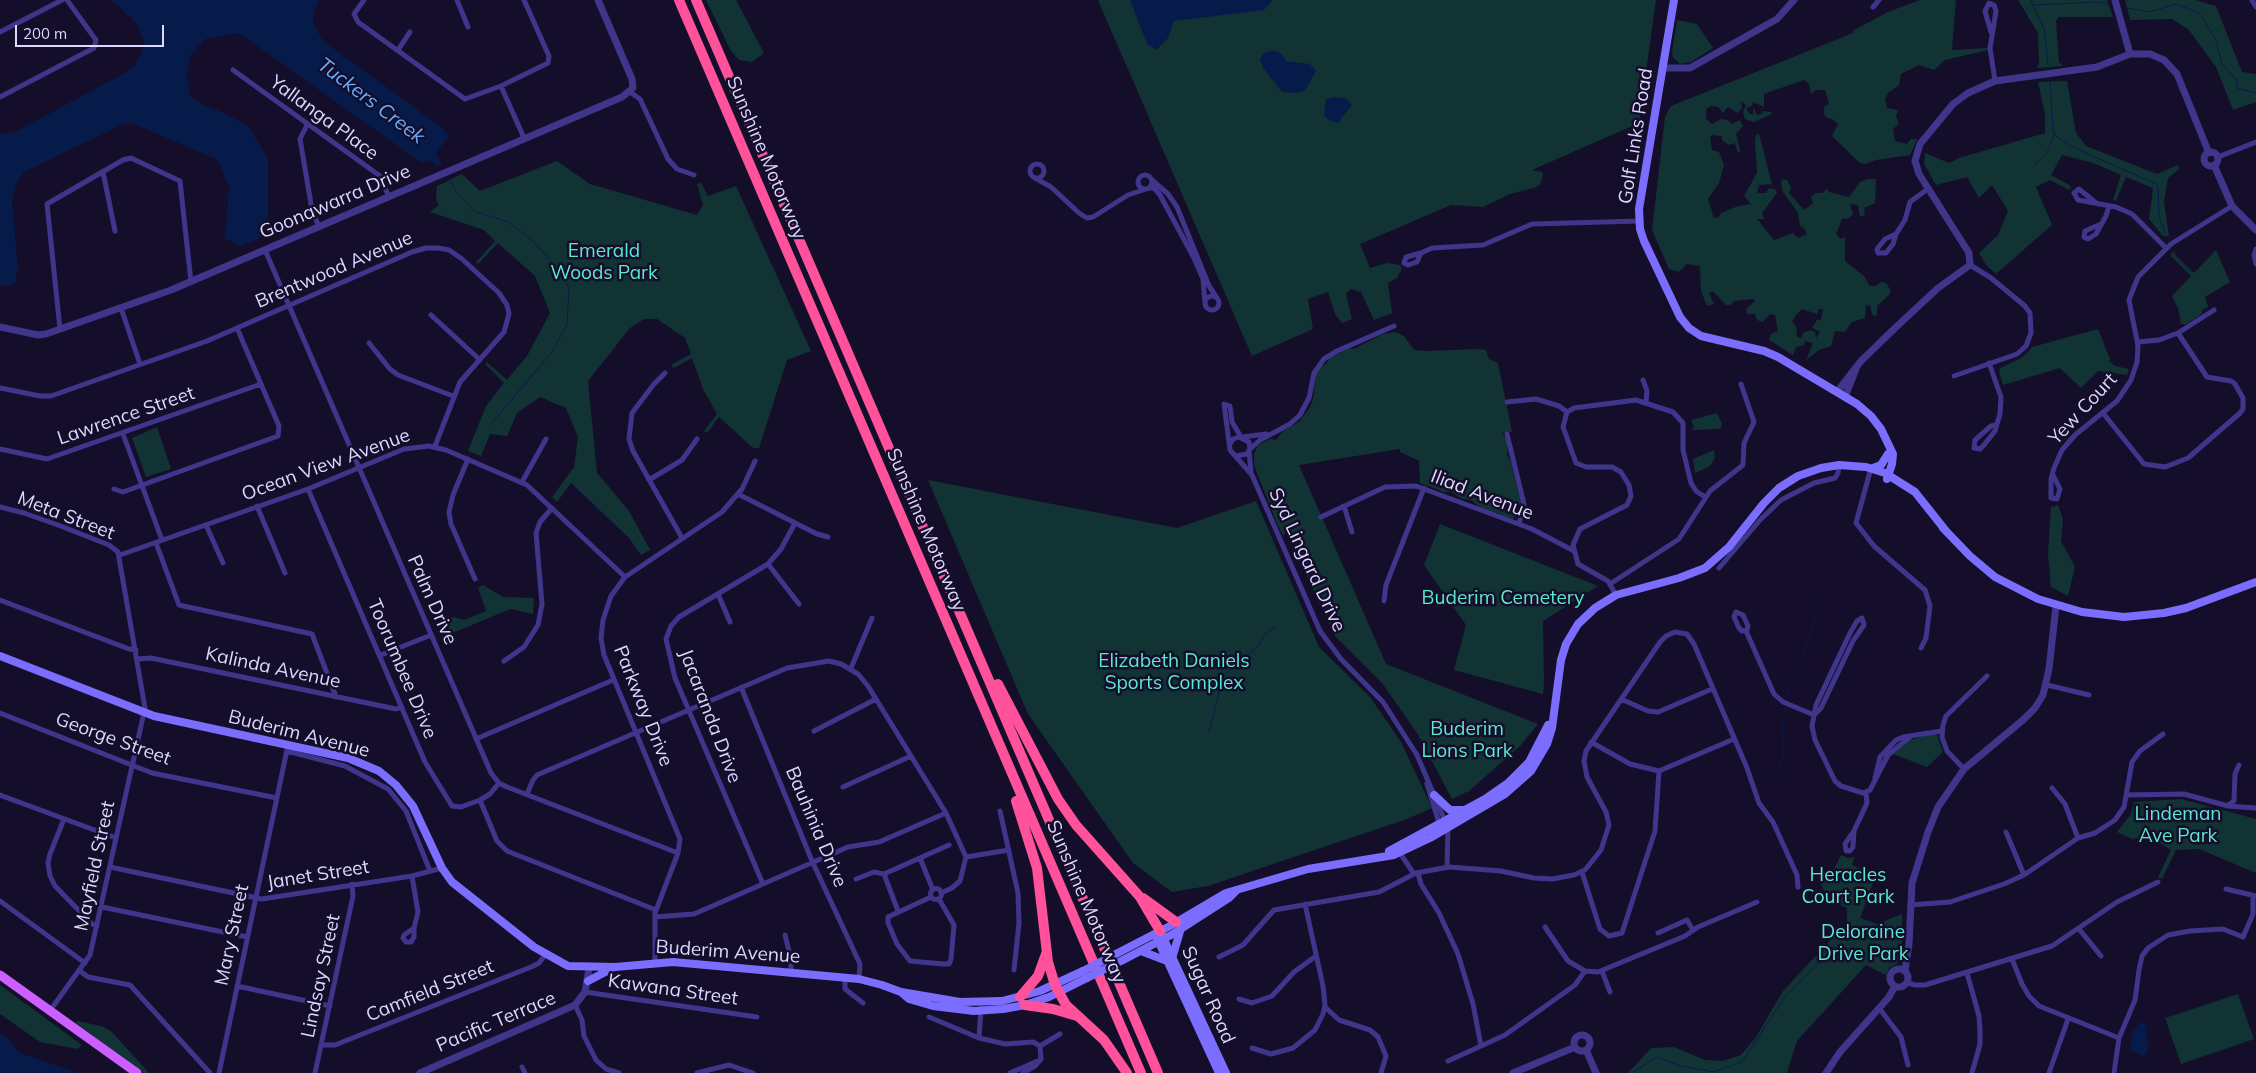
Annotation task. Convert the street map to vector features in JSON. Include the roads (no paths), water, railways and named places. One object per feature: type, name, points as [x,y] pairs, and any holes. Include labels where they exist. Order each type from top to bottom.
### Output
[{"type":"highway","name":"Sunshine Motorway","points":[[679,0],[1141,1073]]},
{"type":"highway","name":"Sunshine Motorway","points":[[696,0],[1158,1073]]},
{"type":"highway","points":[[974,645],[982,652],[1058,799],[1076,825],[1140,897],[1160,936]]},
{"type":"highway","points":[[981,704],[982,717],[1024,821],[1034,855],[1043,900],[1047,952],[1056,988],[1078,1016],[1104,1040],[1127,1073]]},
{"type":"highway","points":[[1140,897],[1148,899],[1179,925]]},
{"type":"highway","points":[[1047,952],[1038,976],[1022,1001],[1078,1016]]},
{"type":"main road","name":"Golf Links Road","points":[[1674,0],[1664,68],[1641,194],[1639,221],[1640,229],[1680,317],[1689,328],[1701,336],[1764,351],[1845,397],[1871,416],[1892,449],[1891,457],[1897,474],[1906,485]]},
{"type":"main road","points":[[1870,471],[1881,466],[1891,457]]},
{"type":"main road","points":[[1886,476],[1891,457]]},
{"type":"main road","points":[[901,992],[909,999],[952,1010],[981,1011],[1022,1001],[1087,978],[1141,951],[1160,936],[1226,893],[1300,871],[1400,853],[1498,799],[1527,776],[1538,762],[1547,744],[1561,660],[1571,634],[1578,624],[1595,608],[1616,596],[1679,578],[1705,568],[1729,547],[1764,502],[1779,488],[1798,476],[1814,470],[1839,467],[1870,471],[1886,476],[1906,485],[1920,497],[1946,531]]},
{"type":"main road","points":[[1886,476],[1912,496],[1970,556],[1995,577],[2031,596],[2056,606],[2100,615],[2143,617],[2186,608],[2256,582]]},
{"type":"main road","name":"Buderim Avenue","points":[[0,656],[143,712],[169,720],[287,748],[359,761],[388,777],[412,806],[442,868],[464,894],[545,955],[568,966],[589,968],[615,967],[655,962],[791,972],[859,979],[901,992]]},
{"type":"main road","points":[[1434,795],[1450,810],[1459,811],[1492,795],[1521,771],[1537,749],[1552,716]]},
{"type":"main road","points":[[1378,858],[1444,828],[1472,806]]},
{"type":"main road","points":[[1141,951],[1170,958],[1179,925]]},
{"type":"main road","points":[[1056,988],[1119,952],[1160,936]]},
{"type":"main road","name":"Sugar Road","points":[[1160,936],[1219,1073]]},
{"type":"main road","name":"Sugar Road","points":[[1170,958],[1226,1073]]},
{"type":"main road","points":[[588,980],[615,967]]},
{"type":"main road","points":[[0,975],[131,1073]]},
{"type":"main road","points":[[0,980],[137,1073]]},
{"type":"main road","points":[[901,992],[949,1001],[981,1003],[1022,1001]]},
{"type":"street","points":[[0,32],[62,0]]},
{"type":"street","points":[[0,97],[94,48],[96,40],[67,0]]},
{"type":"street","points":[[364,0],[354,14],[356,19],[466,99],[502,86],[548,63],[549,56],[524,0]]},
{"type":"street","points":[[457,0],[468,26]]},
{"type":"street","points":[[598,0],[632,79],[630,92],[640,99],[668,159],[677,169],[694,175]]},
{"type":"street","points":[[1664,68],[1690,68],[1777,19],[1794,0]]},
{"type":"street","points":[[1873,7],[1879,0]]},
{"type":"street","points":[[2115,0],[2130,54]]},
{"type":"street","points":[[2252,0],[2256,7]]},
{"type":"street","points":[[1991,32],[1985,11],[1989,4],[1994,5],[1996,11],[1991,32],[1991,63],[1996,81]]},
{"type":"street","points":[[398,50],[410,32]]},
{"type":"street","points":[[1970,265],[1969,253],[1917,169],[1915,162],[1920,144],[1953,104],[1968,92],[1996,81],[2097,67],[2130,54],[2144,53],[2155,56],[2174,69],[2209,153]]},
{"type":"street","name":"Yallanga Place","points":[[233,70],[380,176],[388,197]]},
{"type":"street","points":[[502,86],[524,138]]},
{"type":"street","name":"Goonawarra Drive","points":[[0,328],[38,335],[121,308],[191,282],[630,92]]},
{"type":"street","points":[[307,125],[300,139],[312,210],[319,227]]},
{"type":"street","points":[[2218,157],[2256,142]]},
{"type":"street","points":[[2209,153],[2213,153],[2218,157]]},
{"type":"street","points":[[2209,153],[2205,157],[2208,165],[2214,165],[2218,161],[2218,157]]},
{"type":"street","points":[[60,329],[47,204],[131,158],[180,181],[191,282]]},
{"type":"street","points":[[1051,187],[1044,170],[1038,165],[1031,167],[1030,174],[1051,187],[1079,214],[1087,218],[1128,196],[1148,188],[1152,180]]},
{"type":"street","points":[[2214,165],[2232,206],[2256,230]]},
{"type":"street","points":[[1036,178],[1042,176],[1044,170]]},
{"type":"street","points":[[103,172],[115,231]]},
{"type":"street","points":[[1128,196],[1139,182],[1144,176],[1152,180],[1168,194],[1177,207],[1209,286],[1217,298],[1219,303],[1216,309],[1209,309],[1205,303],[1203,279],[1197,263],[1160,194],[1153,188],[1142,188],[1139,182]]},
{"type":"street","points":[[1896,234],[1905,220],[1910,202],[1929,188]]},
{"type":"street","points":[[2094,202],[2137,217],[2166,248]]},
{"type":"street","points":[[2101,224],[2106,216],[2108,206]]},
{"type":"street","name":"Yew Court","points":[[2053,475],[2059,456],[2068,442],[2122,396],[2131,380],[2137,358],[2138,342],[2128,305],[2131,290],[2138,277],[2166,248],[2232,206]]},
{"type":"street","points":[[1421,253],[1432,248],[1483,245],[1532,224],[1639,221]]},
{"type":"street","name":"Brentwood Avenue","points":[[0,388],[40,396],[51,396],[237,328],[417,250],[432,247],[444,249],[466,262],[499,293],[507,305],[509,314],[506,328],[462,378],[453,396],[435,446]]},
{"type":"street","points":[[2256,249],[2254,255],[2256,264]]},
{"type":"street","name":"Palm Drive","points":[[265,250],[476,740],[491,773],[499,783]]},
{"type":"street","points":[[1954,376],[1989,363],[2005,360],[2017,354],[2026,346],[2032,322],[2030,313],[2025,306],[1991,278],[1970,265]]},
{"type":"street","points":[[1836,392],[1868,355],[1938,288],[1970,265]]},
{"type":"street","points":[[1205,303],[1209,296],[1217,298]]},
{"type":"street","points":[[121,308],[140,364]]},
{"type":"street","points":[[2138,342],[2159,340],[2178,333],[2214,310]]},
{"type":"street","points":[[431,315],[479,359]]},
{"type":"street","points":[[1249,450],[1249,442],[1232,425],[1227,405],[1229,447],[1235,456],[1244,456],[1269,434],[1290,424],[1303,411],[1309,398],[1314,373],[1324,359],[1337,351],[1394,326]]},
{"type":"street","points":[[114,489],[123,492],[142,486],[278,436],[279,426],[237,328]]},
{"type":"street","points":[[2103,413],[2144,464],[2170,467],[2188,458],[2243,409],[2242,398],[2235,384],[2207,377],[2178,333]]},
{"type":"street","points":[[370,343],[390,369],[398,375],[453,396]]},
{"type":"street","points":[[1989,363],[2001,397],[2000,414],[1995,431],[1980,449],[1974,448],[1975,440],[1991,426],[1996,425]]},
{"type":"street","points":[[1845,397],[1856,369]]},
{"type":"street","points":[[665,373],[636,406],[629,426],[630,446],[682,538]]},
{"type":"street","points":[[1643,380],[1648,393],[1646,402]]},
{"type":"street","name":"Lawrence Street","points":[[0,449],[47,459],[261,384]]},
{"type":"street","points":[[1610,584],[1679,540],[1684,535],[1705,497],[1743,463],[1744,442],[1754,422],[1741,384]]},
{"type":"street","points":[[1507,402],[1536,399],[1559,406],[1567,412]]},
{"type":"street","points":[[1616,596],[1610,584],[1583,568],[1576,559],[1574,541],[1580,529],[1624,508],[1630,500],[1630,490],[1624,476],[1617,469],[1608,466],[1586,467],[1576,462],[1563,425],[1567,412],[1574,408],[1619,401],[1646,402],[1673,412],[1682,421],[1683,450],[1690,480],[1694,488],[1705,497]]},
{"type":"street","points":[[122,434],[162,540]]},
{"type":"street","points":[[1229,447],[1234,439],[1269,434]]},
{"type":"street","points":[[1507,434],[1524,504],[1519,524]]},
{"type":"street","points":[[522,482],[546,439]]},
{"type":"street","points":[[649,480],[678,464],[686,456],[697,439]]},
{"type":"street","name":"Ocean View Avenue","points":[[120,555],[308,489],[410,447],[435,446],[522,482],[625,576]]},
{"type":"street","name":"Syd Lingard Drive","points":[[1249,450],[1252,475],[1320,631],[1341,659],[1383,702],[1413,748],[1434,795],[1444,828]]},
{"type":"street","name":"Syd Lingard Drive","points":[[1235,456],[1252,475]]},
{"type":"street","points":[[468,459],[453,495],[449,512],[451,524],[474,580]]},
{"type":"street","name":"Parkway Drive","points":[[655,962],[656,910],[678,853],[680,844],[678,830],[604,655],[602,628],[607,604],[625,576],[715,518],[738,494],[755,461]]},
{"type":"street","points":[[1719,568],[1760,520],[1781,500],[1804,488],[1835,478],[1839,467]]},
{"type":"street","points":[[1870,471],[1856,523],[1874,546],[1925,590],[1930,606],[1926,638],[1921,648]]},
{"type":"street","name":"Iliad Avenue","points":[[1321,517],[1389,486],[1412,486],[1424,488],[1519,524],[1574,551]]},
{"type":"street","points":[[1384,601],[1386,585],[1424,488]]},
{"type":"street","name":"Toorumbee Drive","points":[[308,489],[425,762],[452,806],[462,808],[480,800],[490,794],[499,783]]},
{"type":"street","points":[[738,494],[795,523],[828,537]]},
{"type":"street","points":[[257,506],[285,573]]},
{"type":"street","points":[[1344,506],[1352,532]]},
{"type":"street","name":"Meta Street","points":[[0,507],[24,513],[100,542],[116,549],[120,555]]},
{"type":"street","points":[[504,661],[519,652],[533,635],[538,624],[542,604],[536,533],[540,522],[552,508]]},
{"type":"street","name":"Jacaranda Drive","points":[[763,884],[689,710],[672,667],[666,644],[668,633],[679,617],[768,564],[781,549],[795,523]]},
{"type":"street","points":[[206,525],[223,562]]},
{"type":"street","points":[[156,542],[179,605],[312,634],[336,697]]},
{"type":"street","name":"Mayfield Street","points":[[49,1012],[90,955],[98,926],[145,708],[120,555]]},
{"type":"street","points":[[768,564],[799,604]]},
{"type":"street","points":[[718,594],[730,622]]},
{"type":"street","points":[[0,600],[129,650],[136,650]]},
{"type":"street","points":[[1905,971],[1909,944],[1910,905],[1914,872],[1928,832],[1950,788],[1964,770],[2034,708],[2047,685],[2056,606]]},
{"type":"street","points":[[850,668],[872,618]]},
{"type":"street","points":[[1814,715],[1821,708],[1853,641],[1864,625],[1863,619],[1858,620],[1850,633],[1816,705],[1814,715],[1813,733],[1831,777],[1841,786],[1864,793],[1870,790],[1875,778],[1876,766],[1885,751],[1899,738],[1942,731]]},
{"type":"street","points":[[1746,631],[1775,696],[1783,702],[1814,715]]},
{"type":"street","points":[[1219,957],[1244,945],[1274,910],[1378,892],[1416,874],[1441,870],[1447,867],[1501,871],[1546,879],[1558,879],[1582,872],[1599,853],[1609,824],[1606,812],[1586,774],[1585,758],[1591,742],[1663,639],[1675,632],[1684,633],[1692,640],[1744,762],[1759,803],[1773,822],[1797,875],[1798,887]]},
{"type":"street","points":[[381,656],[431,635]]},
{"type":"street","name":"Kalinda Avenue","points":[[137,659],[151,658],[396,709],[402,707]]},
{"type":"street","points":[[527,794],[533,780],[538,775],[787,668],[829,661],[850,668],[858,674],[876,699],[946,813],[966,857],[960,881],[952,888],[941,893],[939,899],[954,925],[953,952],[949,964],[906,959],[888,922],[888,917],[931,898],[939,899]]},
{"type":"street","points":[[1964,770],[1947,751],[1942,731],[1946,716],[1987,676]]},
{"type":"street","points":[[476,740],[614,680]]},
{"type":"street","points":[[2047,685],[2089,695]]},
{"type":"street","name":"Bauhinia Drive","points":[[741,688],[812,861],[860,964],[859,979]]},
{"type":"street","points":[[1621,699],[1644,709],[1658,712],[1675,707],[1712,689]]},
{"type":"street","points":[[814,731],[876,699]]},
{"type":"street","name":"George Street","points":[[0,713],[152,773],[277,798]]},
{"type":"street","points":[[1910,905],[1950,902],[2024,875],[2078,838],[2095,833],[2116,820],[2124,807],[2132,762],[2140,751],[2163,734]]},
{"type":"street","points":[[1591,742],[1630,764],[1659,771],[1734,739]]},
{"type":"street","name":"Buderim Avenue","points":[[287,748],[360,772],[393,794],[406,811],[430,871]]},
{"type":"street","name":"Mary Street","points":[[219,1073],[287,748]]},
{"type":"street","points":[[843,787],[911,756]]},
{"type":"street","points":[[2228,806],[2234,801],[2235,774],[2239,765]]},
{"type":"street","points":[[1582,872],[1600,928],[1609,936],[1622,933],[1655,831],[1659,771]]},
{"type":"street","name":"Syd Lingard Drive","points":[[1426,776],[1444,828]]},
{"type":"street","points":[[499,783],[678,853]]},
{"type":"street","points":[[2052,788],[2065,804],[2078,838]]},
{"type":"street","points":[[1854,831],[1864,807],[1864,793]]},
{"type":"street","points":[[2126,795],[2184,794],[2228,806],[2256,808]]},
{"type":"street","points":[[0,795],[116,838]]},
{"type":"street","points":[[480,800],[497,841],[507,852],[656,910]]},
{"type":"street","points":[[1000,811],[1018,893],[1019,923],[1014,970]]},
{"type":"street","points":[[655,917],[694,914],[812,861],[848,847],[879,842],[946,813]]},
{"type":"street","points":[[64,818],[50,854],[48,863],[50,876],[55,886],[92,924],[98,926]]},
{"type":"street","points":[[1444,828],[1447,867]]},
{"type":"street","points":[[2006,832],[2024,875]]},
{"type":"street","points":[[856,880],[874,872],[884,874],[949,845]]},
{"type":"street","points":[[966,857],[1009,850]]},
{"type":"street","points":[[1400,853],[1416,874],[1439,913],[1458,954],[1473,1004],[1481,1046]]},
{"type":"street","points":[[920,858],[933,890]]},
{"type":"street","name":"Janet Street","points":[[110,867],[262,899],[412,876],[442,868]]},
{"type":"street","points":[[884,874],[898,912]]},
{"type":"street","points":[[412,876],[418,907],[414,928]]},
{"type":"street","points":[[1908,983],[1915,986],[1925,985],[2052,946],[2117,902],[2158,882]]},
{"type":"street","name":"Lindsay Street","points":[[316,1073],[353,896],[352,884]]},
{"type":"street","points":[[933,890],[938,889],[941,893]]},
{"type":"street","points":[[2114,1073],[2119,1038],[2136,1000],[2138,970],[2142,956],[2148,948],[2168,935],[2190,931],[2223,930],[2243,937],[2253,914],[2255,896],[2226,889]]},
{"type":"street","points":[[931,898],[930,894],[933,890]]},
{"type":"street","points":[[0,901],[85,964]]},
{"type":"street","points":[[1545,927],[1568,961],[1585,971],[1602,971],[1685,936],[1693,930],[1757,902]]},
{"type":"street","points":[[1252,1048],[1270,1054],[1293,1048],[1315,1030],[1325,1007],[1305,904]]},
{"type":"street","points":[[102,907],[247,937]]},
{"type":"street","points":[[1658,932],[1688,920],[1693,930]]},
{"type":"street","points":[[2078,928],[2101,956]]},
{"type":"street","points":[[785,935],[791,959],[791,972]]},
{"type":"street","name":"Camfield Street","points":[[322,1045],[338,1044],[536,965],[545,955]]},
{"type":"street","points":[[1239,999],[1252,1003],[1272,996],[1294,972],[1316,956]]},
{"type":"street","points":[[2012,959],[2029,996],[2046,1010],[2119,1038]]},
{"type":"street","name":"Pacific Terrace","points":[[420,1073],[575,1005],[585,992],[589,968]]},
{"type":"street","points":[[1899,969],[1905,971],[1909,977],[1908,983],[1901,987],[1895,986],[1890,979],[1892,973],[1899,969]]},
{"type":"street","points":[[80,971],[88,977],[130,985],[210,1073]]},
{"type":"street","points":[[1448,1061],[1505,1035],[1575,985],[1585,971]]},
{"type":"street","points":[[1602,971],[1610,992]]},
{"type":"street","points":[[1967,973],[1979,1016],[1980,1032],[1980,1044],[1972,1073]]},
{"type":"street","points":[[845,978],[845,989],[864,1003]]},
{"type":"street","points":[[237,986],[330,1006]]},
{"type":"street","points":[[1826,1073],[1840,1052],[1879,1008],[1895,986]]},
{"type":"street","name":"Kawana Street","points":[[585,992],[758,1017]]},
{"type":"street","points":[[979,1038],[981,1003]]},
{"type":"street","points":[[575,1005],[582,1020],[584,1036],[596,1060],[606,1069],[619,1073]]},
{"type":"street","points":[[1325,1007],[1338,1020],[1370,1030],[1378,1037],[1386,1056],[1381,1073]]},
{"type":"street","points":[[1879,1008],[1901,1037],[1908,1065]]},
{"type":"street","points":[[929,1017],[979,1038],[1005,1044],[1033,1042],[1040,1046]]},
{"type":"street","points":[[2049,1073],[2068,1019]]},
{"type":"street","points":[[1040,1046],[1060,1034]]},
{"type":"street","points":[[1574,1047],[1577,1037],[1585,1036],[1590,1043],[1586,1050]]},
{"type":"street","points":[[1023,1073],[1036,1066],[1041,1060],[1040,1046]]},
{"type":"street","points":[[1574,1047],[1579,1051],[1586,1050]]},
{"type":"street","points":[[1513,1073],[1574,1047]]},
{"type":"street","points":[[1586,1050],[1596,1073]]},
{"type":"street","points":[[1010,1073],[1041,1060]]},
{"type":"street","points":[[697,1073],[729,1065],[753,1073]]},
{"type":"street","points":[[522,1067],[524,1073]]},
{"type":"water","points":[[112,0],[319,0],[314,12],[313,23],[323,41],[441,127],[449,136],[436,153],[442,165],[437,167],[430,160],[422,163],[239,33],[205,39],[190,56],[187,74],[190,96],[204,106],[220,111],[248,126],[268,159],[268,226],[259,239],[240,246],[225,238],[229,187],[218,160],[132,123],[119,126],[24,172],[15,186],[12,201],[18,270],[15,282],[9,286],[0,286],[0,134],[15,132],[125,73],[135,65],[141,54],[144,42],[137,24]]},
{"type":"water","points":[[1130,0],[1272,1],[1264,10],[1174,21],[1168,38],[1156,50],[1147,44]]},
{"type":"water","points":[[1272,50],[1282,54],[1286,61],[1310,64],[1316,71],[1305,91],[1296,93],[1282,92],[1263,68],[1260,60],[1263,54]]},
{"type":"water","points":[[1334,97],[1346,98],[1352,105],[1338,123],[1328,120],[1324,115],[1326,99]]},
{"type":"water","points":[[2140,1022],[2145,1024],[2147,1035],[2148,1050],[2144,1057],[2130,1050],[2133,1032]]},
{"type":"water","points":[[0,1034],[7,1038],[18,1052],[78,1073],[0,1073]]},
{"type":"waterway","points":[[2031,0],[2044,29],[2048,63]]},
{"type":"waterway","points":[[2033,5],[2097,2],[2108,4]]},
{"type":"waterway","points":[[2127,8],[2149,12],[2176,4],[2199,13],[2215,38],[2222,64],[2236,79],[2237,88],[2256,93]]},
{"type":"waterway","points":[[2050,80],[2053,130],[2057,137],[2068,145],[2156,184],[2158,188],[2159,215],[2166,235]]},
{"type":"waterway","points":[[2035,164],[2047,153],[2054,134]]},
{"type":"waterway","name":"Tuckers Creek","points":[[447,176],[457,193],[474,211],[508,222],[532,240],[546,255],[569,287],[567,325],[552,352],[490,425]]},
{"type":"waterway","points":[[2171,250],[2191,272]]},
{"type":"waterway","points":[[1786,699],[1822,602]]},
{"type":"waterway","points":[[1209,733],[1223,676],[1259,645],[1265,633],[1277,627]]},
{"type":"waterway","points":[[1773,782],[1780,769],[1784,751],[1782,725],[1786,707]]},
{"type":"waterway","points":[[1632,1073],[1657,1057],[1681,1066],[1714,1072],[1742,1062],[1783,999],[1834,947]]},
{"type":"park label","name":"Emerald Woods Park","points":[[604,262]]},
{"type":"park label","name":"Buderim Cemetery","points":[[1503,598]]},
{"type":"park label","name":"Elizabeth Daniels Sports Complex","points":[[1174,672]]},
{"type":"park label","name":"Buderim Lions Park","points":[[1467,740]]},
{"type":"park label","name":"Lindeman Ave Park","points":[[2178,825]]},
{"type":"park label","name":"Heracles Court Park","points":[[1848,886]]},
{"type":"park label","name":"Deloraine Drive Park","points":[[1863,943]]}]
